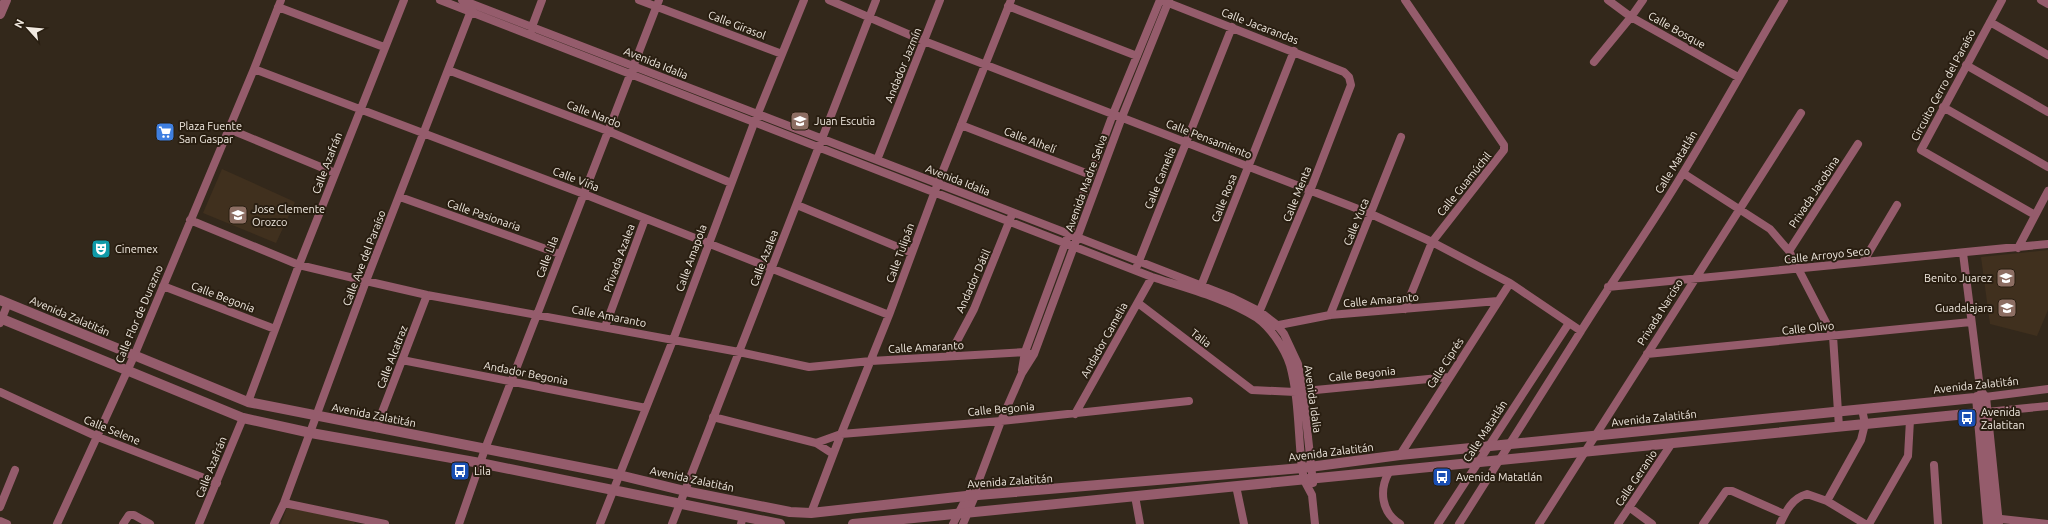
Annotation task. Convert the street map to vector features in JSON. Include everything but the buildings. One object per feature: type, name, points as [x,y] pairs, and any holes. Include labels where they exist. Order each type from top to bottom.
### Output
[{"type":"street","points":[[0,14],[6,0]]},
{"type":"street","name":"Calle Azafrán","points":[[248,402],[299,265],[384,47],[404,0]]},
{"type":"street","name":"Avenida Idalia","points":[[440,0],[473,5]]},
{"type":"street","name":"Avenida Idalia","points":[[462,0],[530,30],[756,119],[818,148],[1152,277],[1258,314],[1278,342],[1290,365],[1299,392]]},
{"type":"street","points":[[530,30],[542,0]]},
{"type":"street","name":"Calle Girasol","points":[[639,0],[658,3],[782,54]]},
{"type":"street","name":"Calle Amapola","points":[[600,524],[673,340],[731,182],[804,0]]},
{"type":"street","name":"Calle Pensamiento","points":[[829,0],[924,41],[1371,214],[1432,242],[1510,283],[1569,323]]},
{"type":"street","name":"Calle Azalea","points":[[672,524],[876,0]]},
{"type":"street","name":"Andador Jazmín","points":[[877,160],[940,0]]},
{"type":"street","name":"Calle Guamúchil","points":[[1405,309],[1432,242],[1503,154],[1504,145],[1488,119],[1406,0]]},
{"type":"street","name":"Calle Bosque","points":[[1608,0],[1631,17],[1738,76]]},
{"type":"street","points":[[1594,62],[1643,0]]},
{"type":"street","name":"Calle Matatlán","points":[[1458,524],[1608,287],[1683,173],[1738,76],[1784,0]]},
{"type":"street","name":"Circuito Cerro del Paraíso","points":[[2002,0],[1921,146],[1923,152],[2035,215]]},
{"type":"street","points":[[2041,0],[2048,4]]},
{"type":"street","name":"Calle Jacarandas","points":[[1165,1],[1294,51],[1344,72],[1349,77]]},
{"type":"street","name":"Avenida Madre Selva","points":[[1022,373],[1025,352],[1113,114],[1137,56],[1165,1]]},
{"type":"street","name":"Avenida Madre Selva","points":[[953,524],[977,485],[1001,421],[1022,373],[1034,354],[1165,1]]},
{"type":"street","name":"Calle Lila","points":[[459,524],[485,449],[658,3]]},
{"type":"street","points":[[1010,3],[1137,56]]},
{"type":"street","name":"Calle Tulipán","points":[[811,513],[889,315],[934,192],[1010,3]]},
{"type":"street","points":[[279,4],[384,47]]},
{"type":"street","name":"Calle Flor de Durazno","points":[[57,524],[134,356],[254,69],[279,4]]},
{"type":"street","name":"Calle Ave del Paraíso","points":[[274,524],[311,433],[366,281],[400,197],[473,5]]},
{"type":"street","points":[[1990,22],[2048,55]]},
{"type":"street","name":"Calle Camelia","points":[[1135,270],[1232,27]]},
{"type":"street","name":"Calle Rosa","points":[[1201,286],[1294,51]]},
{"type":"street","points":[[1966,65],[2048,112]]},
{"type":"street","name":"Calle Viña","points":[[254,69],[584,194],[889,315]]},
{"type":"street","name":"Calle Nardo","points":[[448,70],[608,131],[731,182]]},
{"type":"street","name":"Calle Menta","points":[[1258,314],[1310,191],[1351,85],[1349,77]]},
{"type":"street","points":[[1943,107],[2048,167]]},
{"type":"street","name":"Privada Narciso","points":[[1539,524],[1801,113]]},
{"type":"street","name":"Avenida Idalia","points":[[756,119],[822,139],[1138,261],[1201,286],[1277,325],[1289,344],[1298,364],[1299,392],[1307,468],[1315,524]]},
{"type":"street","name":"Calle Alhelí","points":[[961,125],[1091,175]]},
{"type":"street","points":[[229,129],[335,173]]},
{"type":"street","name":"Calle Yuca","points":[[1330,315],[1401,137]]},
{"type":"street","name":"Privada Jacobina","points":[[1789,252],[1858,144]]},
{"type":"street","points":[[1683,173],[1770,229],[1789,252],[1832,336],[1839,427]]},
{"type":"street","points":[[2018,248],[2048,191]]},
{"type":"street","name":"Calle Pasionaria","points":[[400,197],[560,254]]},
{"type":"street","points":[[797,205],[912,253]]},
{"type":"street","points":[[1863,262],[1897,205]]},
{"type":"street","name":"Andador Dátil","points":[[949,356],[974,309],[994,264],[1013,213]]},
{"type":"street","name":"Privada Azalea","points":[[605,327],[645,219]]},
{"type":"street","name":"Calle Amaranto","points":[[190,220],[299,265],[366,281],[427,295],[739,352],[809,367],[949,356],[1025,352],[1034,354]]},
{"type":"street","name":"Calle Arroyo Seco","points":[[1608,287],[2048,244]]},
{"type":"street","points":[[1964,253],[1971,322],[1981,394],[1993,521],[2047,524]]},
{"type":"street","name":"Andador Camelia","points":[[1075,414],[1152,277]]},
{"type":"street","name":"Calle Ciprés","points":[[1400,455],[1510,283]]},
{"type":"street","name":"Calle Begonia","points":[[163,286],[275,329]]},
{"type":"street","name":"Calle Alcatraz","points":[[376,428],[427,295]]},
{"type":"street","points":[[4,301],[1,320],[243,418],[311,433],[480,463],[613,490],[680,504],[742,520],[780,524]]},
{"type":"street","name":"Avenida Zalatitán","points":[[4,301],[248,402],[619,475],[790,512],[811,513],[971,496],[1307,468],[1400,455],[1862,409],[1981,394],[2048,389]]},
{"type":"street","name":"Calle Amaranto","points":[[1267,328],[1330,315],[1498,301]]},
{"type":"street","name":"Talia","points":[[1138,302],[1252,390]]},
{"type":"street","name":"Calle Olivo","points":[[1647,354],[1971,322]]},
{"type":"street","points":[[1569,323],[1581,331]]},
{"type":"street","name":"Calle Matatlán","points":[[1438,524],[1569,323]]},
{"type":"street","name":"Andador Begonia","points":[[402,360],[646,408]]},
{"type":"street","name":"Calle Begonia","points":[[1252,390],[1299,392],[1450,376]]},
{"type":"street","name":"Calle Selene","points":[[0,392],[98,437],[218,483]]},
{"type":"street","name":"Calle Begonia","points":[[816,443],[841,434],[1075,414],[1189,401]]},
{"type":"street","points":[[853,524],[958,515],[2048,406]]},
{"type":"street","points":[[1827,501],[1861,440],[1865,424],[1862,409]]},
{"type":"street","points":[[713,417],[816,443],[833,454]]},
{"type":"street","name":"Calle Azafrán","points":[[200,524],[218,483],[243,418]]},
{"type":"street","points":[[1869,524],[1908,456],[1910,420]]},
{"type":"street","name":"Calle Geranio","points":[[1618,524],[1672,443]]},
{"type":"street","points":[[1934,465],[1938,524]]},
{"type":"street","points":[[0,507],[15,470]]},
{"type":"street","points":[[1389,472],[1384,482],[1384,502],[1387,511],[1400,524]]},
{"type":"street","points":[[1236,486],[1244,524]]},
{"type":"street","points":[[1703,524],[1726,491],[1732,491],[1784,514]]},
{"type":"street","name":"Avenida Madre Selva","points":[[963,524],[968,514],[971,496]]},
{"type":"street","points":[[1136,496],[1140,524]]},
{"type":"street","points":[[1780,524],[1784,514],[1792,503],[1802,496],[1814,496],[1827,501],[1865,524]]},
{"type":"street","points":[[284,502],[385,524]]},
{"type":"street","points":[[1629,507],[1652,524]]},
{"type":"street","points":[[122,524],[129,515],[134,515],[150,524]]},
{"type":"street","points":[[0,521],[7,524]]},
{"type":"shaded area","points":[[222,169],[295,202],[276,243],[203,213]]},
{"type":"shaded area","points":[[2048,250],[2048,310],[2037,336],[1990,324],[1981,257]]},
{"type":"shaded area","points":[[287,507],[355,522],[354,524],[281,524]]},
{"type":"place","name":"Juan Escutia","points":[[800,121]]},
{"type":"place","name":"Plaza Fuente San Gaspar","points":[[165,132]]},
{"type":"place","name":"Jose Clemente Orozco","points":[[238,215]]},
{"type":"place","name":"Cinemex","points":[[101,249]]},
{"type":"place","name":"Benito Juarez","points":[[2006,278]]},
{"type":"place","name":"Guadalajara","points":[[2007,308]]},
{"type":"place","name":"Avenida Zalatitan","points":[[1967,418]]},
{"type":"place","name":"Lila","points":[[460,471]]},
{"type":"place","name":"Avenida Matatlán","points":[[1442,477]]}]
